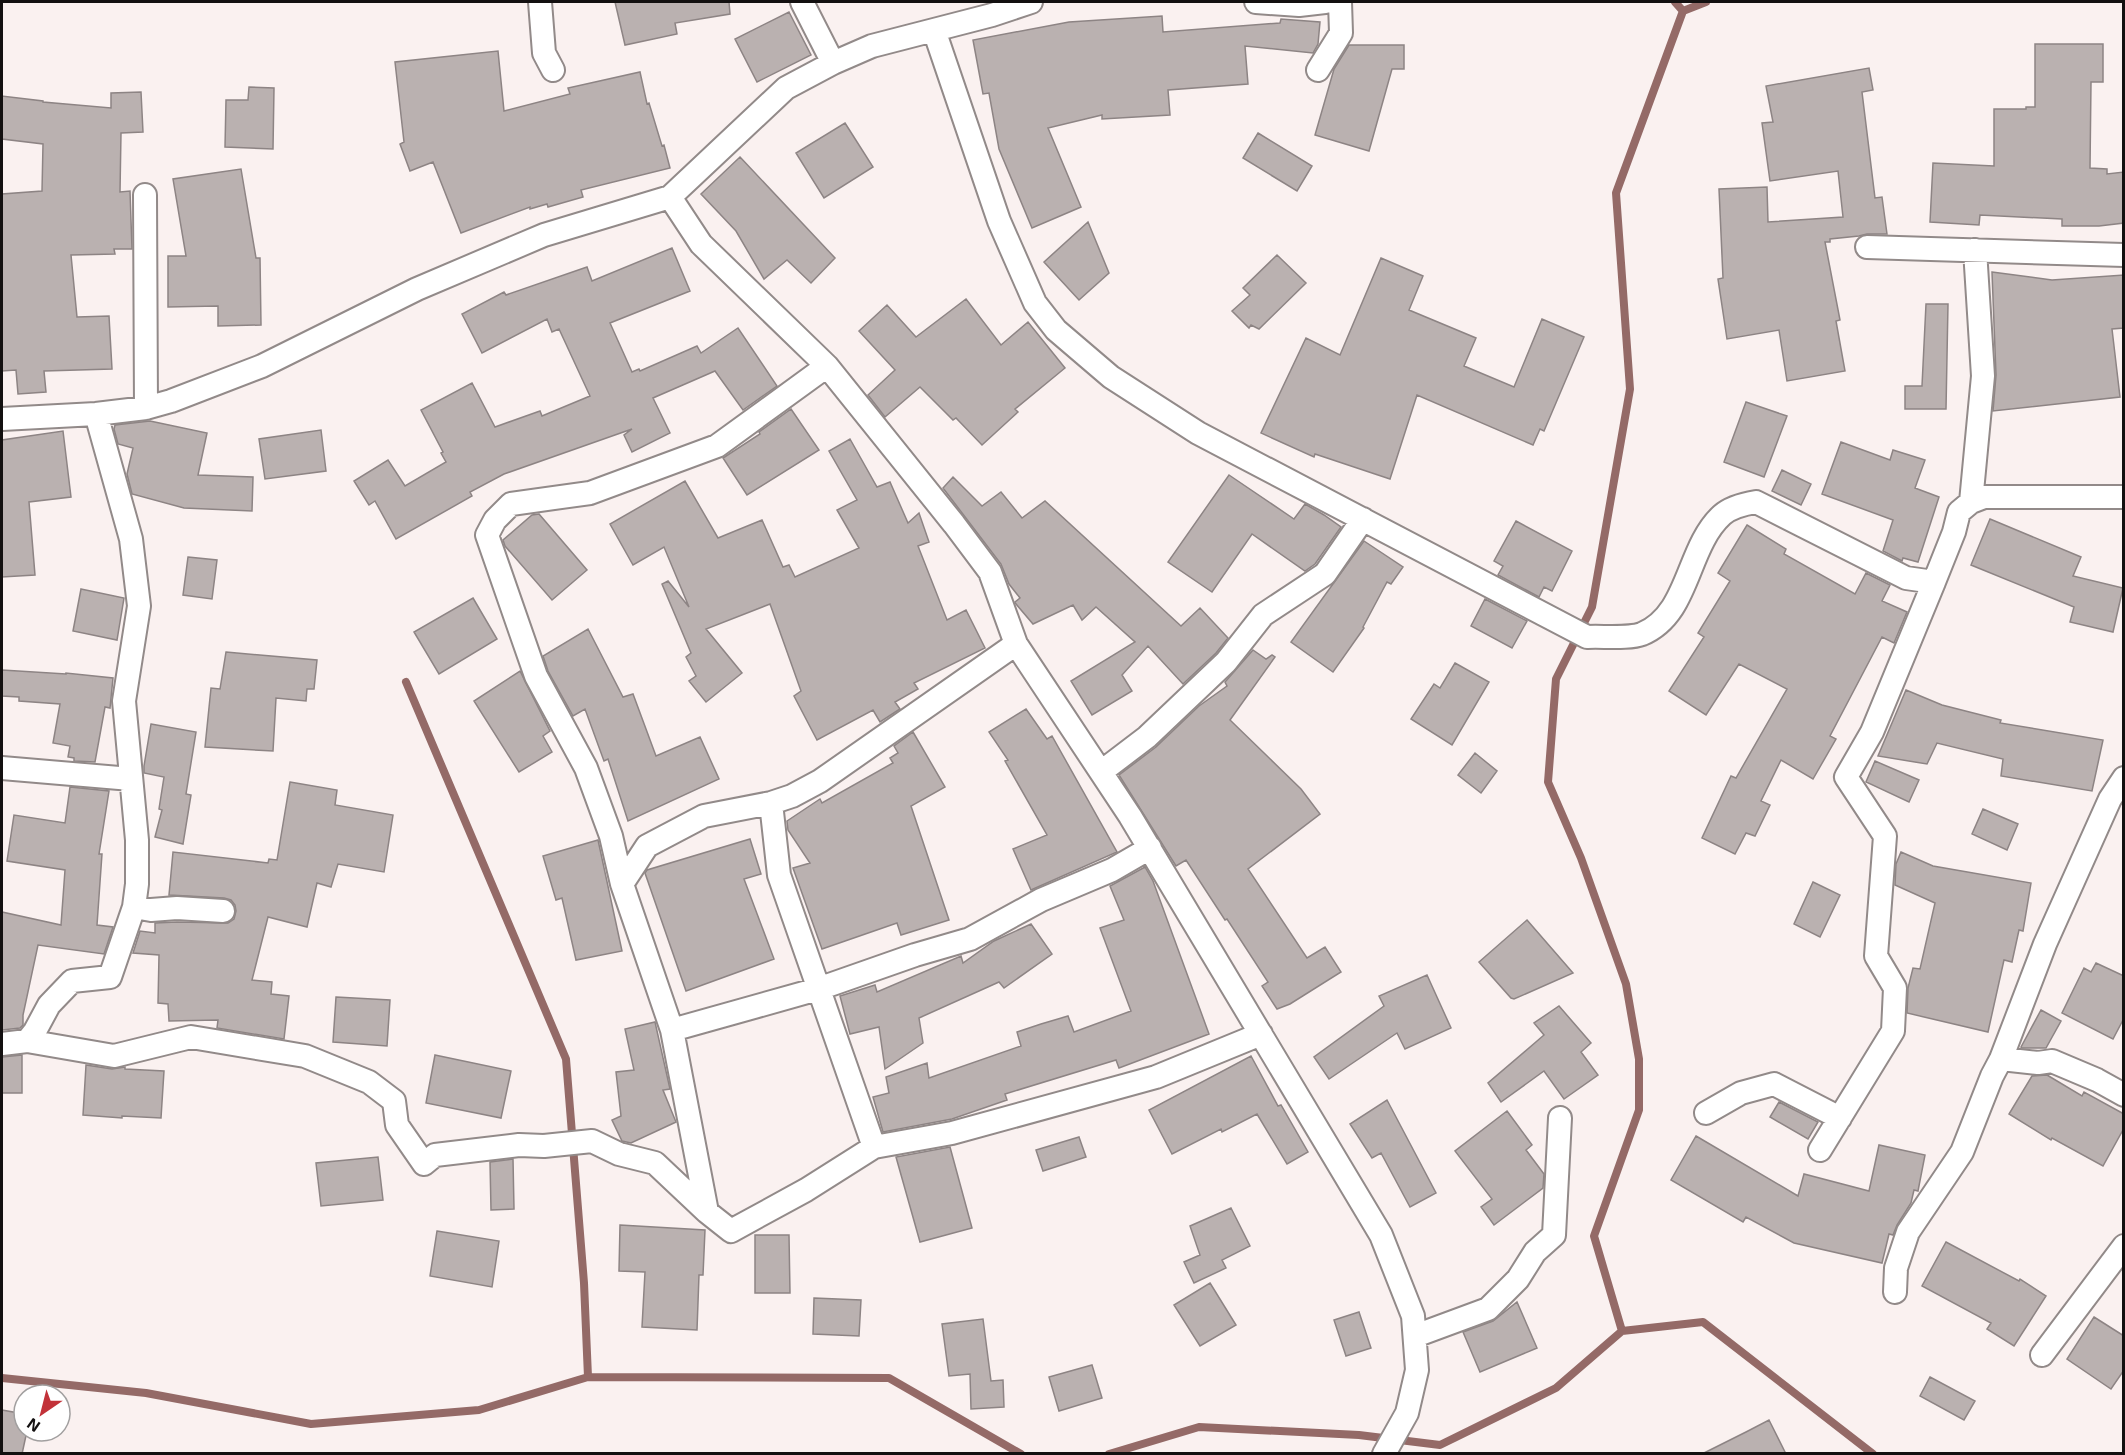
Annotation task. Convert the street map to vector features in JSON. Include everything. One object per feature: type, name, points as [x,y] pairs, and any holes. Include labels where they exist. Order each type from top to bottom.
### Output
[{"type":"street","points":[[540,2],[544,53],[553,70]]},
{"type":"street","points":[[802,2],[833,63]]},
{"type":"street","points":[[2,419],[96,414],[146,408],[171,401],[262,366],[417,289],[544,235],[670,196],[786,88],[833,63],[872,46],[992,15],[1031,2]]},
{"type":"street","points":[[1256,2],[1299,4],[1325,2]]},
{"type":"street","points":[[1318,70],[1341,33],[1340,2]]},
{"type":"street","points":[[934,30],[999,221],[1035,303],[1056,330],[1111,378],[1198,433],[1579,633],[1640,635],[1659,624],[1674,605],[1704,536],[1723,514],[1738,506],[1756,502],[1906,578],[1934,582]]},
{"type":"street","points":[[146,195],[146,408]]},
{"type":"street","points":[[670,196],[700,243],[827,366],[954,524],[990,573],[1016,644],[1150,848],[1381,1235],[1413,1316],[1417,1370],[1407,1413],[1384,1454]]},
{"type":"street","points":[[1867,247],[2124,255]]},
{"type":"street","points":[[1971,502],[1983,376],[1975,250]]},
{"type":"street","points":[[707,1212],[672,1030],[622,884],[611,836],[586,768],[536,676],[487,535],[495,520],[511,504],[590,493],[717,446],[827,366]]},
{"type":"street","points":[[27,1041],[49,1005],[72,981],[110,977],[134,907],[137,884],[137,840],[124,701],[140,606],[131,539],[96,414]]},
{"type":"street","points":[[1820,1150],[1893,1031],[1895,988],[1876,956],[1885,836],[1846,777],[1872,732],[1954,532],[1959,512],[1971,502],[1984,497],[2124,497]]},
{"type":"street","points":[[1101,772],[1147,737],[1226,662],[1263,615],[1325,574],[1363,519]]},
{"type":"street","points":[[622,884],[647,846],[704,816],[771,803],[792,796],[820,781],[1016,644]]},
{"type":"street","points":[[2,768],[131,780]]},
{"type":"street","points":[[1895,1292],[1896,1268],[1908,1232],[1962,1152],[2001,1059],[2044,944],[2110,799],[2124,778]]},
{"type":"street","points":[[771,803],[779,875],[874,1147]]},
{"type":"street","points":[[611,836],[647,846]]},
{"type":"street","points":[[672,1030],[818,989],[915,955],[970,939],[1041,900],[1112,870],[1150,848]]},
{"type":"street","points":[[134,907],[151,910],[177,908],[223,911]]},
{"type":"street","points":[[2,1044],[27,1041],[114,1056],[191,1037],[306,1056],[369,1082],[394,1101],[397,1125],[424,1164],[435,1155],[519,1145],[544,1146],[592,1141],[619,1154],[655,1163],[707,1212],[731,1231],[806,1190],[874,1147],[952,1133],[1156,1077],[1261,1034]]},
{"type":"street","points":[[2001,1059],[2038,1063],[2052,1061],[2097,1080],[2124,1095]]},
{"type":"street","points":[[1706,1113],[1742,1093],[1774,1084],[1840,1118]]},
{"type":"street","points":[[1415,1336],[1488,1309],[1518,1279],[1535,1252],[1554,1235],[1560,1118]]},
{"type":"street","points":[[2042,1355],[2124,1246]]},
{"type":"building","points":[[615,2],[729,2],[730,14],[675,23],[677,34],[625,45]]},
{"type":"building","points":[[789,12],[811,55],[757,82],[735,39]]},
{"type":"building","points":[[1162,16],[1163,32],[1280,23],[1281,19],[1320,22],[1318,44],[1313,53],[1245,46],[1248,84],[1168,90],[1170,115],[1102,119],[1102,115],[1048,128],[1081,207],[1032,228],[999,149],[989,93],[983,94],[973,40],[1069,22]]},
{"type":"building","points":[[2035,44],[2103,44],[2103,82],[2091,82],[2090,168],[2107,169],[2107,174],[2124,172],[2124,223],[2062,226],[2062,219],[1980,215],[1979,225],[1930,222],[1933,163],[1994,166],[1994,109],[2035,107]]},
{"type":"building","points":[[1349,45],[1404,45],[1404,69],[1392,69],[1369,151],[1315,135],[1334,69]]},
{"type":"building","points":[[498,51],[504,111],[570,94],[568,88],[640,72],[647,104],[649,103],[670,168],[581,190],[583,197],[548,207],[547,204],[530,209],[530,207],[461,233],[433,162],[410,171],[400,144],[404,142],[395,62]]},
{"type":"building","points":[[1869,68],[1873,90],[1862,92],[1875,198],[1882,197],[1887,234],[1867,234],[1830,239],[1830,242],[1825,242],[1840,320],[1836,321],[1845,371],[1787,381],[1779,330],[1727,339],[1718,279],[1723,278],[1719,189],[1767,187],[1768,222],[1843,217],[1838,171],[1770,181],[1762,123],[1773,122],[1766,86]]},
{"type":"building","points":[[249,87],[274,88],[273,149],[225,147],[226,100],[248,100]]},
{"type":"building","points":[[141,92],[143,132],[121,133],[120,192],[130,191],[132,249],[114,249],[115,254],[71,255],[77,317],[109,316],[112,369],[44,371],[46,392],[18,394],[16,370],[2,371],[2,194],[42,191],[43,144],[2,139],[2,96],[111,108],[111,93]]},
{"type":"building","points":[[845,123],[873,167],[824,198],[796,153]]},
{"type":"building","points":[[1258,133],[1312,166],[1297,191],[1243,158]]},
{"type":"building","points":[[740,157],[835,258],[811,283],[787,260],[764,279],[736,231],[701,194]]},
{"type":"building","points":[[241,169],[256,258],[260,258],[261,325],[218,326],[218,306],[168,307],[168,256],[186,256],[173,179]]},
{"type":"building","points":[[1088,222],[1109,273],[1079,300],[1044,262]]},
{"type":"building","points":[[672,248],[690,291],[610,323],[632,372],[639,369],[640,371],[697,346],[701,353],[738,328],[777,386],[743,410],[715,371],[653,398],[670,433],[632,452],[624,435],[632,429],[504,474],[470,492],[472,496],[396,539],[375,501],[369,505],[354,481],[388,460],[405,486],[446,462],[421,410],[472,383],[495,427],[540,411],[542,416],[590,396],[559,329],[552,332],[547,319],[482,353],[462,314],[504,292],[506,295],[587,267],[592,281]]},
{"type":"building","points":[[1277,255],[1306,283],[1259,329],[1251,325],[1249,328],[1232,311],[1250,295],[1243,288]]},
{"type":"building","points":[[1381,258],[1423,276],[1409,310],[1476,338],[1464,366],[1514,387],[1542,319],[1584,337],[1544,431],[1540,429],[1533,445],[1417,395],[1390,479],[1315,454],[1314,457],[1261,433],[1306,338],[1340,355]]},
{"type":"building","points":[[1992,272],[2052,280],[2124,275],[2124,328],[2112,329],[2120,397],[1993,411],[1996,375]]},
{"type":"building","points":[[966,299],[1001,345],[1028,322],[1065,368],[1015,409],[1018,412],[982,445],[956,418],[953,420],[920,387],[885,417],[868,395],[895,370],[859,331],[887,305],[916,337]]},
{"type":"building","points":[[1926,304],[1948,304],[1946,409],[1905,409],[1905,386],[1922,386]]},
{"type":"building","points":[[1746,402],[1787,416],[1764,477],[1724,462]]},
{"type":"building","points":[[791,409],[819,450],[747,495],[723,458],[760,434],[759,432]]},
{"type":"building","points":[[150,421],[207,433],[198,475],[253,477],[252,511],[184,508],[132,494],[127,474],[133,448],[118,444],[114,429],[115,425]]},
{"type":"building","points":[[321,430],[326,471],[265,479],[259,439]]},
{"type":"building","points":[[63,431],[71,497],[29,502],[35,575],[2,577],[2,440]]},
{"type":"building","points":[[850,439],[877,487],[890,482],[908,523],[919,513],[929,542],[918,546],[947,620],[966,610],[985,648],[914,683],[918,689],[895,702],[900,709],[880,722],[873,710],[817,740],[794,696],[801,691],[770,604],[706,629],[742,673],[706,702],[689,681],[696,676],[686,657],[691,653],[662,584],[668,581],[689,607],[664,547],[633,565],[610,524],[685,481],[718,538],[762,520],[783,567],[789,565],[795,577],[859,548],[837,510],[857,500],[829,451]]},
{"type":"building","points":[[1841,442],[1890,460],[1893,450],[1925,460],[1915,488],[1939,497],[1918,562],[1903,558],[1902,561],[1883,551],[1893,520],[1822,494]]},
{"type":"building","points":[[1782,470],[1811,484],[1801,505],[1772,491]]},
{"type":"building","points":[[1229,475],[1294,519],[1305,504],[1341,527],[1315,564],[1305,571],[1252,534],[1212,592],[1168,562]]},
{"type":"building","points":[[953,477],[982,506],[1001,492],[1022,518],[1045,501],[1181,626],[1200,608],[1228,638],[1216,653],[1183,684],[1148,646],[1122,675],[1132,691],[1092,715],[1071,681],[1135,642],[1096,607],[1082,620],[1073,605],[1033,624],[1016,604],[1015,602],[1020,598],[1009,584],[1001,564],[943,488]]},
{"type":"building","points":[[539,514],[587,570],[552,600],[505,546],[503,540],[532,515]]},
{"type":"building","points":[[1990,519],[2081,557],[2073,576],[2123,588],[2113,632],[2070,622],[2074,607],[1971,565]]},
{"type":"building","points":[[1516,521],[1572,551],[1552,591],[1544,587],[1539,597],[1498,575],[1503,566],[1494,561]]},
{"type":"building","points":[[1747,525],[1786,549],[1784,554],[1855,594],[1866,573],[1890,585],[1882,601],[1907,612],[1894,643],[1882,637],[1830,736],[1836,739],[1813,779],[1781,760],[1761,801],[1770,805],[1755,836],[1746,833],[1735,854],[1702,838],[1731,776],[1736,778],[1787,689],[1739,664],[1706,715],[1669,691],[1704,637],[1698,633],[1730,581],[1718,573]]},
{"type":"building","points":[[1364,541],[1403,567],[1391,584],[1387,582],[1364,628],[1333,672],[1291,642]]},
{"type":"building","points":[[188,557],[217,560],[212,599],[183,595]]},
{"type":"building","points":[[81,589],[124,598],[117,640],[73,631]]},
{"type":"building","points":[[473,598],[497,639],[439,674],[414,632]]},
{"type":"building","points":[[1485,599],[1527,621],[1512,648],[1471,626]]},
{"type":"building","points":[[588,629],[623,697],[633,694],[656,756],[700,737],[719,779],[628,821],[608,759],[604,761],[585,709],[573,716],[548,671],[543,656]]},
{"type":"building","points":[[1253,650],[1266,659],[1272,655],[1275,657],[1230,720],[1301,789],[1320,814],[1248,869],[1307,958],[1325,947],[1341,972],[1290,1004],[1277,1009],[1262,986],[1268,982],[1227,919],[1225,920],[1186,860],[1176,866],[1119,775],[1156,747],[1199,706],[1227,686],[1225,682]]},
{"type":"building","points":[[226,652],[317,660],[314,689],[307,689],[306,701],[276,698],[273,751],[205,747],[211,688],[220,689]]},
{"type":"building","points":[[1455,663],[1489,682],[1452,745],[1411,719],[1434,684],[1440,688]]},
{"type":"building","points":[[2,670],[113,678],[110,708],[105,707],[95,762],[74,761],[74,758],[68,757],[70,746],[53,743],[60,704],[19,701],[19,697],[2,696]]},
{"type":"building","points":[[520,671],[550,731],[543,736],[552,752],[519,772],[474,701]]},
{"type":"building","points":[[1906,690],[1942,705],[2001,720],[2000,723],[2103,740],[2092,791],[2001,776],[2003,759],[1937,743],[1927,764],[1878,756]]},
{"type":"building","points":[[1026,709],[1047,739],[1052,736],[1117,852],[1031,890],[1013,849],[1047,835],[1005,761],[1008,760],[989,732]]},
{"type":"building","points":[[151,724],[196,732],[186,794],[191,795],[183,844],[155,837],[162,810],[159,809],[164,777],[144,773]]},
{"type":"building","points":[[913,732],[945,787],[911,806],[949,920],[901,935],[897,923],[822,949],[793,868],[810,863],[788,830],[787,821],[820,799],[822,803],[893,763],[890,758],[898,753],[894,746]]},
{"type":"building","points":[[1475,753],[1497,771],[1481,793],[1458,775]]},
{"type":"building","points":[[1875,761],[1919,780],[1909,802],[1866,782]]},
{"type":"building","points":[[290,782],[337,790],[335,805],[393,815],[384,872],[338,864],[331,887],[317,883],[307,927],[268,917],[252,980],[272,982],[271,994],[289,996],[284,1039],[217,1028],[218,1020],[169,1021],[168,1004],[158,1003],[159,955],[133,953],[140,931],[155,933],[155,923],[228,923],[234,919],[236,911],[231,900],[224,898],[169,895],[173,852],[268,863],[269,859],[277,860]]},
{"type":"building","points":[[70,787],[109,791],[99,854],[102,854],[97,925],[113,927],[104,954],[38,945],[23,1015],[23,1025],[20,1028],[2,1030],[2,912],[61,925],[65,870],[7,861],[14,815],[65,823]]},
{"type":"building","points":[[1983,809],[2018,824],[2007,850],[1972,834]]},
{"type":"building","points":[[750,839],[761,874],[744,879],[774,959],[686,991],[645,873],[647,870]]},
{"type":"building","points":[[598,840],[622,951],[576,960],[562,898],[556,900],[543,856]]},
{"type":"building","points":[[1901,852],[1933,866],[2031,883],[2023,931],[2019,930],[2012,962],[2004,960],[1988,1032],[1907,1013],[1908,988],[1913,968],[1920,969],[1935,903],[1895,885],[1896,864]]},
{"type":"building","points":[[1145,867],[1153,881],[1209,1034],[1119,1068],[1116,1060],[1005,1094],[1007,1100],[952,1119],[883,1132],[873,1097],[889,1093],[886,1077],[927,1063],[929,1078],[1021,1046],[1017,1032],[1041,1024],[1068,1016],[1074,1032],[1131,1011],[1100,928],[1124,920],[1110,886]]},
{"type":"building","points":[[1813,882],[1840,895],[1820,937],[1794,924]]},
{"type":"building","points":[[1527,920],[1573,973],[1514,999],[1479,962]]},
{"type":"building","points":[[1031,924],[1052,954],[1004,988],[999,982],[919,1018],[923,1043],[885,1069],[879,1027],[850,1034],[840,996],[875,985],[877,992],[961,956],[963,963],[994,941]]},
{"type":"building","points":[[2096,963],[2124,976],[2124,1018],[2113,1039],[2062,1013],[2084,968],[2091,972]]},
{"type":"building","points":[[1427,975],[1451,1028],[1405,1049],[1397,1033],[1329,1079],[1314,1057],[1384,1006],[1379,996]]},
{"type":"building","points":[[336,997],[390,1000],[387,1046],[333,1042]]},
{"type":"building","points":[[1559,1006],[1591,1043],[1581,1052],[1598,1075],[1564,1099],[1544,1071],[1501,1102],[1488,1083],[1544,1035],[1534,1023]]},
{"type":"building","points":[[2041,1010],[2061,1021],[2046,1048],[2022,1048],[2021,1047]]},
{"type":"building","points":[[655,1022],[670,1089],[663,1090],[676,1122],[631,1143],[622,1141],[612,1120],[621,1116],[616,1072],[634,1070],[625,1029]]},
{"type":"building","points":[[22,1055],[22,1093],[2,1093],[2,1057]]},
{"type":"building","points":[[435,1055],[511,1071],[501,1118],[426,1103]]},
{"type":"building","points":[[1251,1056],[1278,1106],[1281,1105],[1308,1152],[1287,1164],[1257,1114],[1172,1154],[1149,1110]]},
{"type":"building","points":[[86,1065],[112,1069],[125,1067],[125,1069],[164,1071],[161,1118],[83,1115]]},
{"type":"building","points":[[2047,1075],[2082,1096],[2084,1092],[2124,1114],[2124,1128],[2103,1166],[2052,1138],[2051,1140],[2009,1114],[2032,1076]]},
{"type":"building","points":[[1387,1100],[1436,1193],[1410,1207],[1381,1153],[1372,1158],[1350,1124]]},
{"type":"building","points":[[1779,1102],[1818,1122],[1808,1139],[1770,1117]]},
{"type":"building","points":[[1507,1111],[1532,1145],[1526,1150],[1544,1174],[1543,1188],[1494,1225],[1481,1207],[1492,1199],[1455,1151]]},
{"type":"building","points":[[1696,1136],[1798,1196],[1804,1174],[1869,1191],[1879,1145],[1925,1155],[1918,1191],[1914,1190],[1911,1203],[1893,1235],[1889,1234],[1882,1263],[1794,1243],[1746,1217],[1743,1222],[1671,1180]]},
{"type":"building","points":[[1079,1137],[1086,1157],[1043,1171],[1036,1150]]},
{"type":"building","points":[[950,1147],[972,1228],[920,1242],[896,1157]]},
{"type":"building","points":[[378,1157],[383,1200],[321,1206],[316,1163]]},
{"type":"building","points":[[513,1159],[514,1209],[491,1210],[490,1162]]},
{"type":"building","points":[[1231,1208],[1250,1246],[1222,1260],[1226,1268],[1194,1283],[1184,1262],[1200,1255],[1190,1226]]},
{"type":"building","points":[[620,1225],[705,1230],[703,1275],[699,1275],[697,1330],[642,1327],[645,1272],[619,1271]]},
{"type":"building","points":[[437,1231],[499,1241],[492,1287],[430,1276]]},
{"type":"building","points":[[755,1235],[789,1235],[790,1293],[755,1293]]},
{"type":"building","points":[[1946,1242],[2019,1281],[2020,1279],[2046,1296],[2014,1346],[1987,1329],[1991,1323],[1922,1286]]},
{"type":"building","points":[[1210,1283],[1236,1325],[1200,1346],[1174,1305]]},
{"type":"building","points":[[814,1298],[861,1300],[859,1336],[813,1334]]},
{"type":"building","points":[[1517,1302],[1537,1348],[1480,1372],[1463,1332],[1493,1321]]},
{"type":"building","points":[[1359,1312],[1371,1348],[1346,1356],[1334,1320]]},
{"type":"building","points":[[2094,1317],[2124,1336],[2124,1370],[2111,1389],[2067,1359]]},
{"type":"building","points":[[983,1319],[991,1381],[1003,1380],[1004,1407],[971,1409],[970,1374],[949,1376],[942,1324]]},
{"type":"building","points":[[1092,1365],[1102,1398],[1059,1411],[1049,1377]]},
{"type":"building","points":[[1930,1377],[1975,1401],[1964,1420],[1920,1396]]},
{"type":"building","points":[[2,1410],[12,1412],[12,1443],[24,1443],[22,1454],[2,1454]]},
{"type":"building","points":[[1769,1420],[1786,1454],[1702,1454],[1746,1432]]},
{"type":"waterway","points":[[1675,2],[1683,11]]},
{"type":"waterway","points":[[1622,1331],[1594,1236],[1639,1110],[1639,1059],[1626,984],[1581,858],[1548,782],[1556,679],[1592,607],[1630,389],[1616,193],[1683,11],[1706,2]]},
{"type":"waterway","points":[[406,682],[566,1059],[584,1283],[588,1377]]},
{"type":"waterway","points":[[1109,1454],[1199,1427],[1359,1435],[1440,1445],[1556,1388],[1622,1331],[1703,1322],[1873,1454]]},
{"type":"waterway","points":[[2,1378],[146,1393],[311,1424],[479,1410],[588,1377],[889,1378],[1021,1454]]}]
